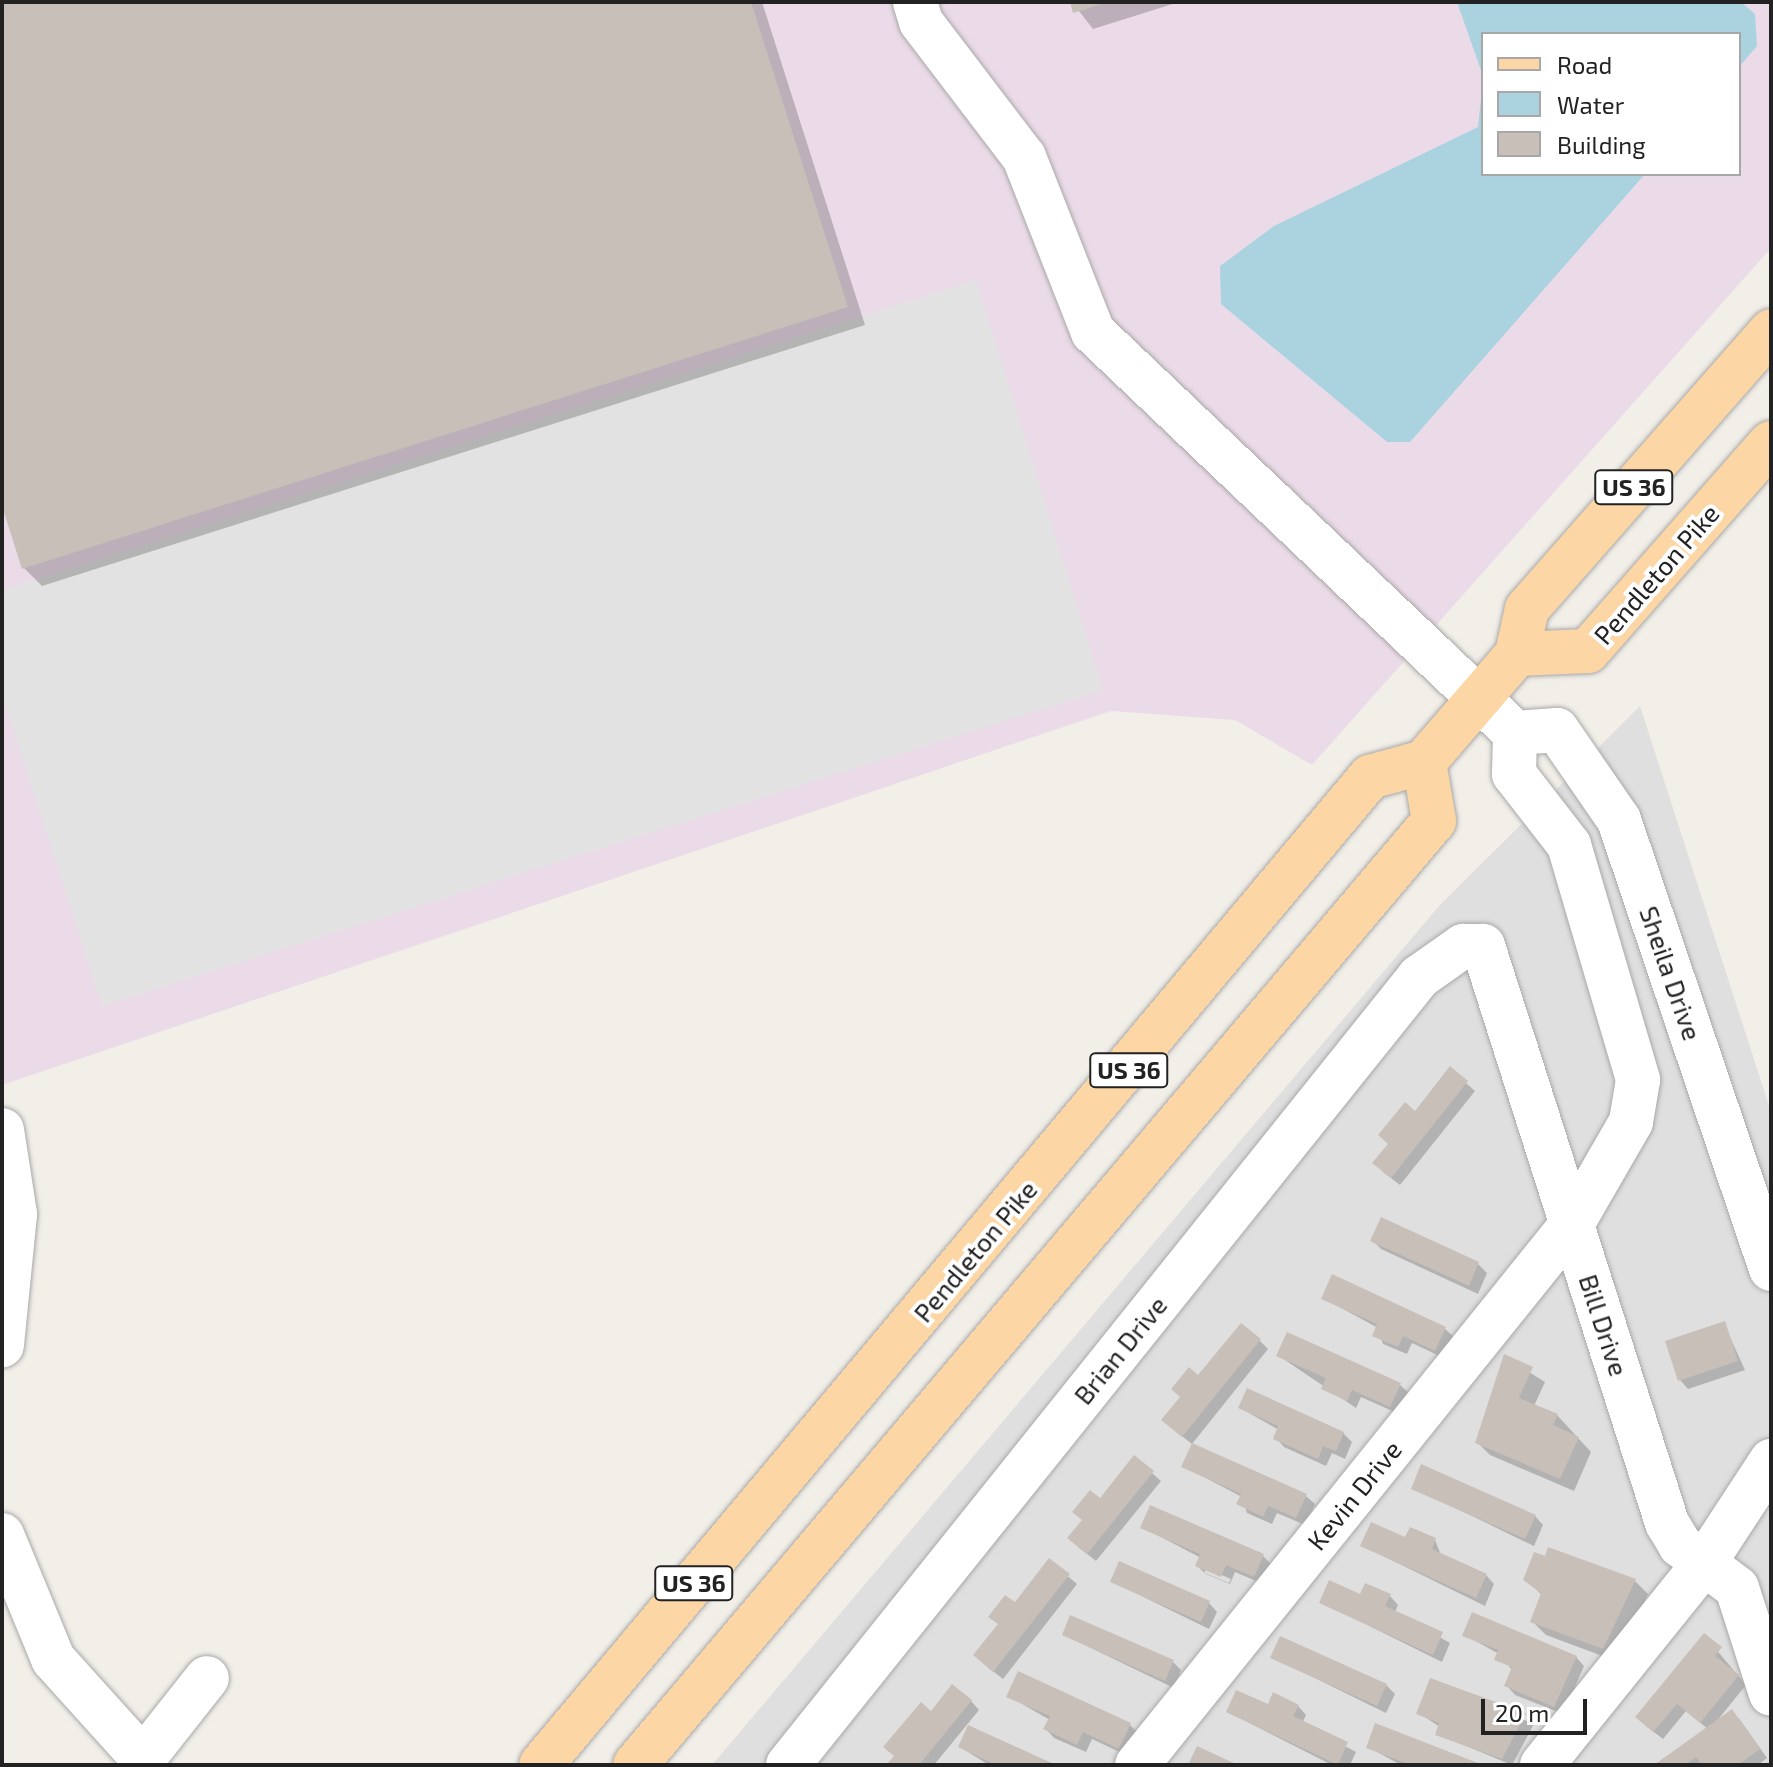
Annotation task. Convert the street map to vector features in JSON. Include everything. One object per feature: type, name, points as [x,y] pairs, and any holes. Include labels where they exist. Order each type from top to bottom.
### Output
[{"type":"main road","name":"US 36","points":[[1424,762],[1517,654],[1527,609],[1771,331]]},
{"type":"main road","name":"Pendleton Pike","points":[[1517,654],[1588,651],[1771,443]]},
{"type":"main road","name":"Pendleton Pike","points":[[541,1765],[1370,777],[1424,762]]},
{"type":"main road","points":[[635,1765],[1434,821],[1424,762]]},
{"type":"street","points":[[915,2],[921,22],[1024,157],[1093,332],[1481,696],[1515,733],[1514,774],[1569,845],[1638,1080],[1625,1134],[1572,1224]]},
{"type":"street","name":"Sheila Drive","points":[[1515,733],[1557,730],[1619,820],[1771,1269]]},
{"type":"street","name":"Bill Drive","points":[[1463,946],[1483,946],[1667,1523],[1680,1545],[1737,1588],[1771,1694]]},
{"type":"street","name":"Brian Drive","points":[[788,1765],[1419,977],[1463,946]]},
{"type":"street","points":[[2,1130],[15,1214],[2,1345]]},
{"type":"street","name":"Kevin Drive","points":[[1137,1765],[1572,1224]]},
{"type":"street","points":[[1542,1765],[1705,1562],[1771,1461]]},
{"type":"street","points":[[2,1535],[53,1659],[142,1763],[207,1678]]},
{"type":"shaded area","points":[[2,2],[1771,2],[1771,248],[1312,765],[1235,720],[1111,711],[2,1085]]},
{"type":"shaded area","points":[[976,280],[1103,690],[102,1006],[2,694],[2,590]]},
{"type":"shaded area","points":[[1640,706],[1771,1112],[1771,1765],[712,1765],[1439,906]]},
{"type":"water","points":[[1457,2],[1741,2],[1755,14],[1757,46],[1741,65],[1741,32],[1481,32],[1481,70]]},
{"type":"water","points":[[1481,99],[1481,176],[1643,176],[1410,442],[1387,442],[1221,304],[1220,266],[1274,226],[1478,127]]},
{"type":"building","points":[[2,2],[751,2],[848,307],[22,569],[2,506]]},
{"type":"building","points":[[1070,2],[1105,2],[1105,3],[1073,13]]},
{"type":"building","points":[[1450,1066],[1468,1081],[1391,1178],[1372,1163],[1388,1144],[1378,1135],[1405,1102],[1415,1111]]},
{"type":"building","points":[[1381,1217],[1479,1262],[1469,1286],[1370,1241]]},
{"type":"building","points":[[1332,1274],[1446,1327],[1435,1351],[1403,1336],[1398,1347],[1372,1336],[1377,1324],[1321,1299]]},
{"type":"building","points":[[1725,1321],[1738,1361],[1678,1381],[1665,1341]]},
{"type":"building","points":[[1241,1323],[1261,1339],[1182,1437],[1161,1420],[1180,1397],[1171,1389],[1189,1367],[1198,1375]]},
{"type":"building","points":[[1287,1332],[1401,1383],[1390,1407],[1352,1390],[1347,1401],[1321,1389],[1326,1378],[1276,1356]]},
{"type":"building","points":[[1504,1354],[1533,1367],[1519,1398],[1558,1414],[1553,1425],[1579,1437],[1560,1479],[1475,1443]]},
{"type":"building","points":[[1247,1388],[1344,1432],[1336,1451],[1323,1446],[1318,1459],[1273,1439],[1278,1426],[1238,1408]]},
{"type":"building","points":[[1192,1443],[1307,1494],[1296,1518],[1268,1506],[1263,1517],[1236,1504],[1241,1494],[1181,1467]]},
{"type":"building","points":[[1134,1455],[1154,1471],[1087,1554],[1067,1538],[1082,1520],[1072,1512],[1090,1490],[1100,1498]]},
{"type":"building","points":[[1421,1464],[1536,1515],[1525,1539],[1411,1489]]},
{"type":"building","points":[[1150,1505],[1264,1554],[1254,1577],[1226,1565],[1221,1577],[1195,1566],[1200,1554],[1140,1528]]},
{"type":"building","points":[[1371,1522],[1405,1537],[1410,1527],[1436,1538],[1432,1549],[1487,1574],[1476,1598],[1360,1546]]},
{"type":"building","points":[[1548,1547],[1636,1579],[1603,1649],[1530,1622],[1541,1593],[1523,1580],[1534,1552],[1545,1556]]},
{"type":"building","points":[[1049,1558],[1070,1574],[993,1672],[973,1655],[998,1624],[988,1617],[1005,1595],[1015,1602]]},
{"type":"building","points":[[1119,1561],[1210,1601],[1201,1622],[1110,1582]]},
{"type":"building","points":[[1329,1580],[1360,1594],[1365,1583],[1391,1594],[1385,1606],[1443,1632],[1433,1655],[1319,1603]]},
{"type":"building","points":[[1472,1612],[1577,1656],[1554,1707],[1504,1686],[1512,1667],[1494,1660],[1498,1650],[1462,1636]]},
{"type":"building","points":[[1070,1615],[1174,1660],[1165,1681],[1062,1635]]},
{"type":"building","points":[[1704,1633],[1722,1647],[1715,1656],[1739,1675],[1700,1723],[1677,1704],[1653,1732],[1635,1717]]},
{"type":"building","points":[[1280,1636],[1387,1684],[1377,1706],[1270,1658]]},
{"type":"building","points":[[1018,1671],[1131,1723],[1119,1749],[1083,1732],[1077,1745],[1043,1729],[1050,1716],[1006,1697]]},
{"type":"building","points":[[1430,1678],[1526,1713],[1502,1759],[1435,1735],[1439,1723],[1416,1714]]},
{"type":"building","points":[[952,1684],[972,1700],[919,1765],[886,1765],[894,1756],[883,1747],[921,1702],[931,1711]]},
{"type":"building","points":[[1236,1690],[1268,1704],[1273,1692],[1299,1705],[1293,1716],[1348,1742],[1338,1765],[1226,1712]]},
{"type":"building","points":[[1732,1709],[1760,1749],[1738,1765],[1702,1765],[1696,1757],[1685,1765],[1654,1765]]},
{"type":"building","points":[[1375,1723],[1483,1765],[1411,1765],[1366,1748]]},
{"type":"building","points":[[968,1725],[1056,1765],[996,1765],[958,1747]]},
{"type":"building","points":[[1197,1746],[1238,1765],[1188,1765]]}]
